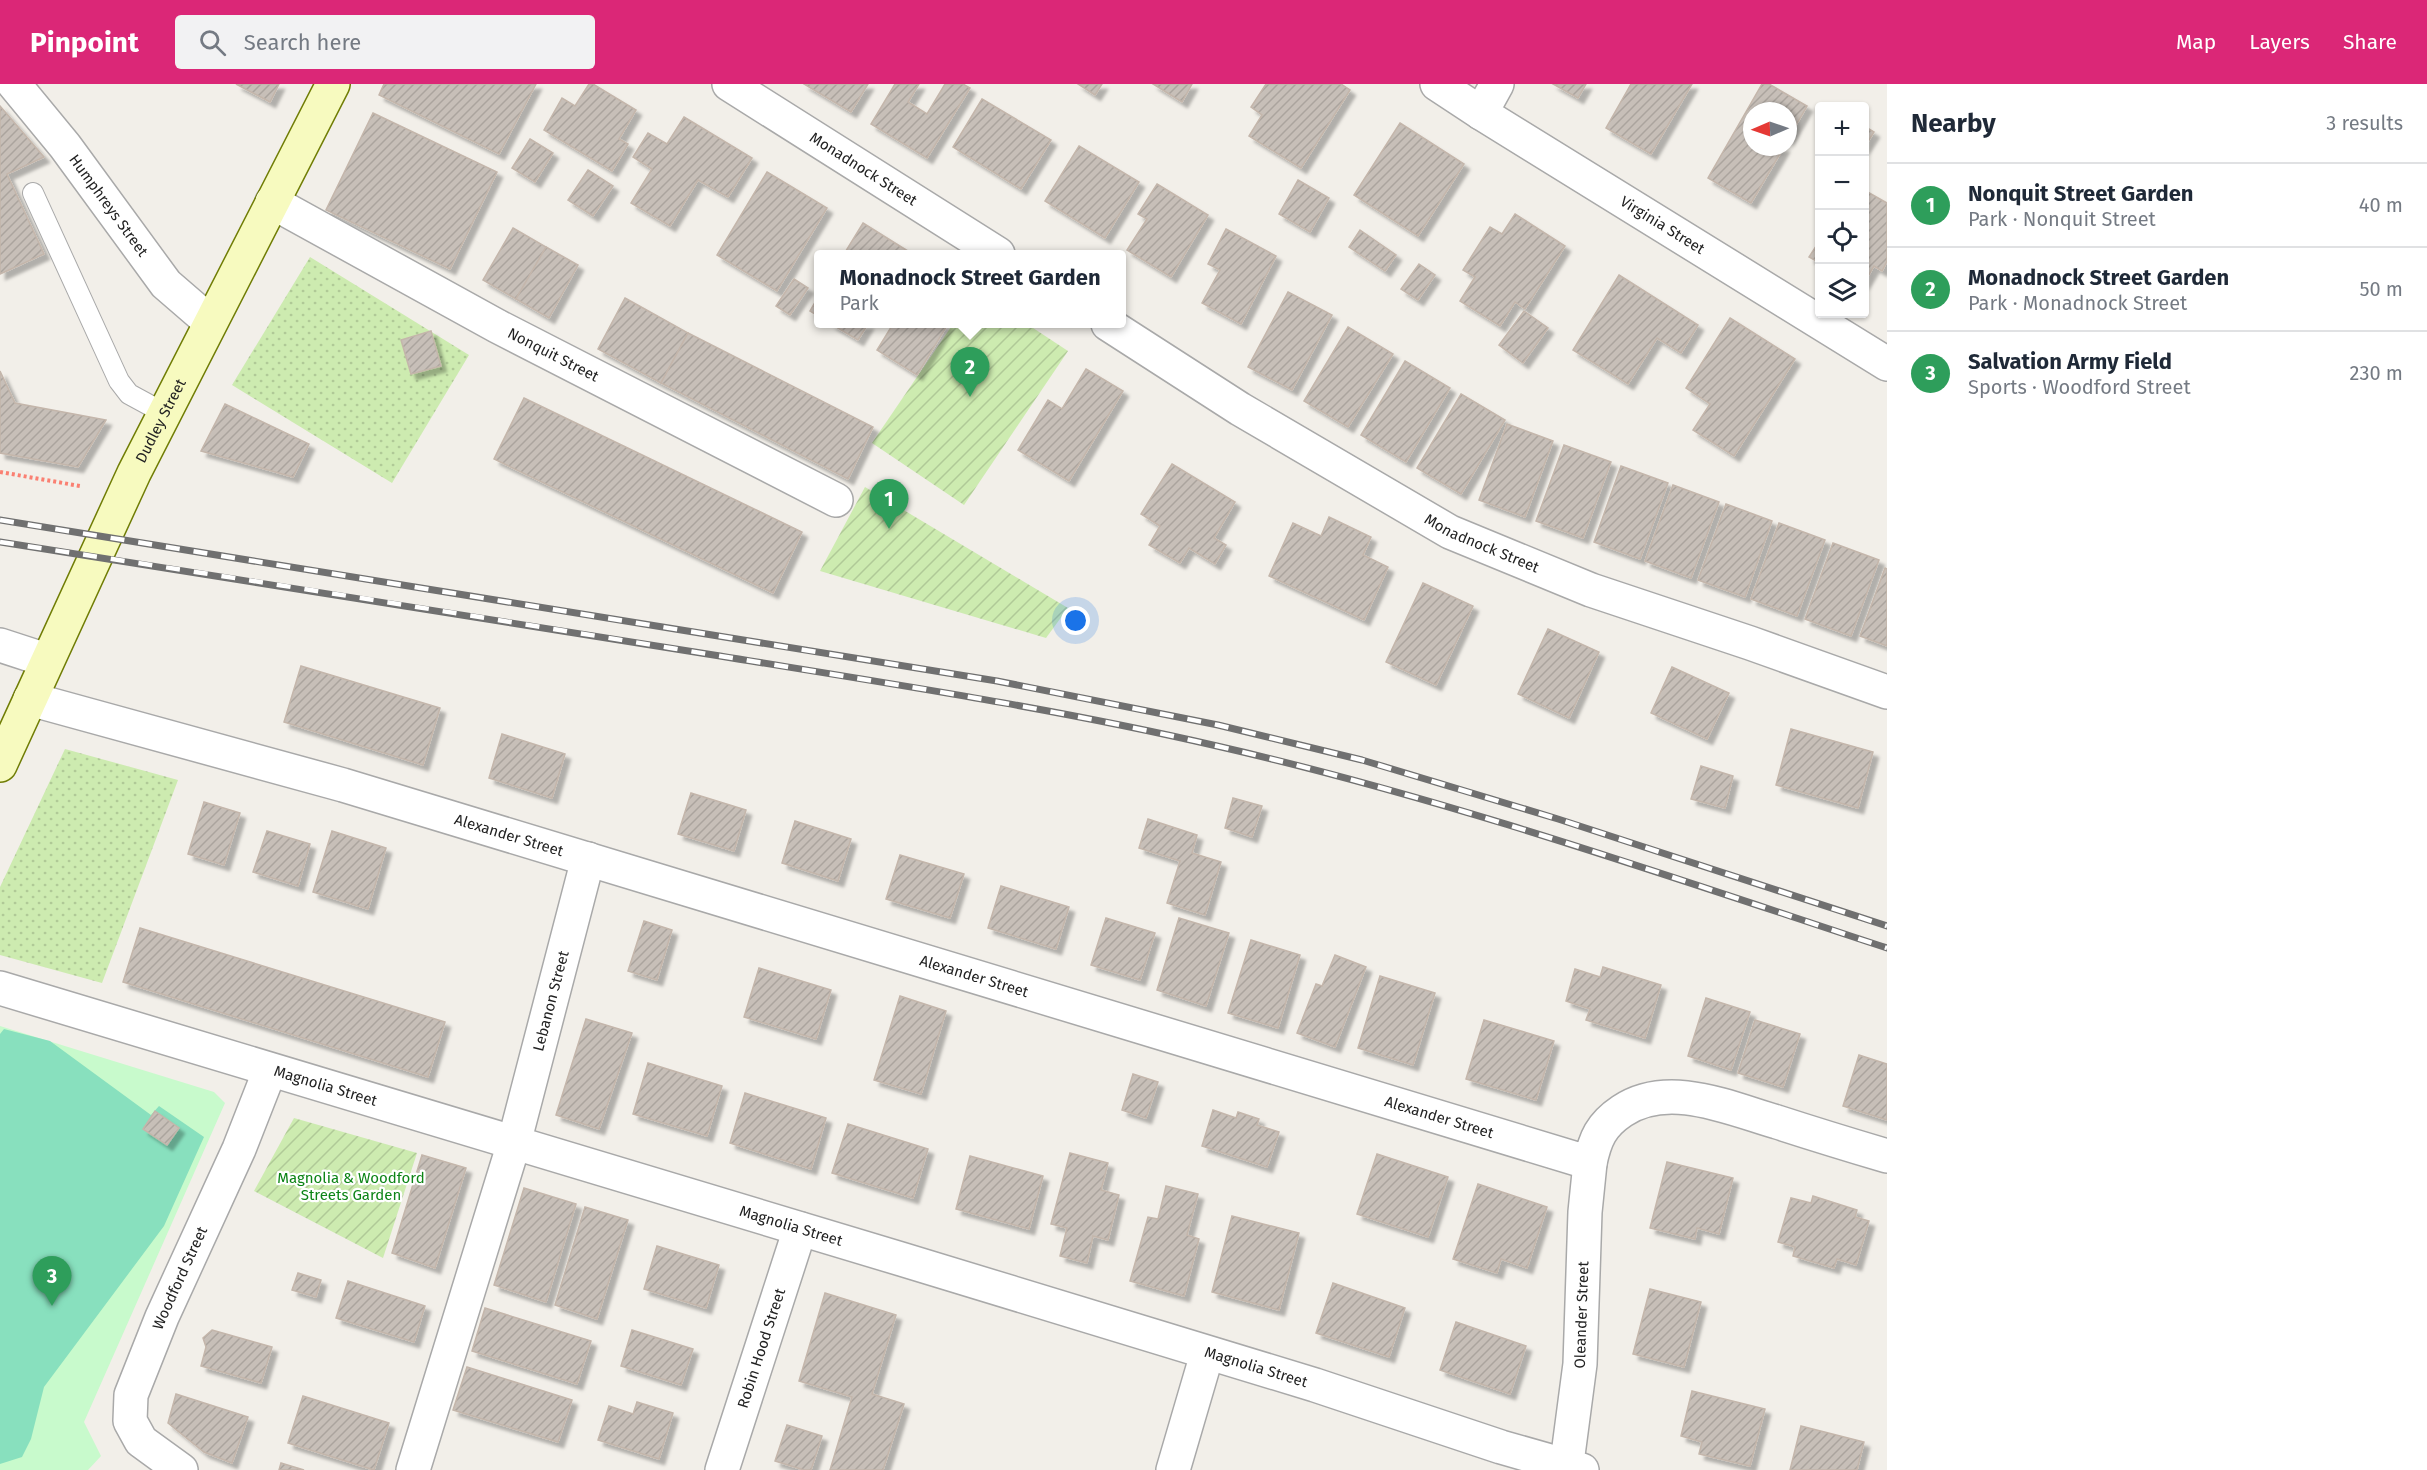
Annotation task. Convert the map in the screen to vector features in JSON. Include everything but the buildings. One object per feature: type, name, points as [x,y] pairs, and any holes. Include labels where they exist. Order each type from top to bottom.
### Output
[{"type":"main road","name":"Dudley Street","points":[[0,765],[46,660],[164,413],[333,84]]},
{"type":"street","name":"Humphreys Street","points":[[14,84],[65,146],[166,285],[210,322]]},
{"type":"street","name":"Monadnock Street","points":[[729,84],[990,250]]},
{"type":"street","name":"Virginia Street","points":[[1437,84],[1887,364]]},
{"type":"street","points":[[1481,113],[1497,84]]},
{"type":"street","name":"Nonquit Street","points":[[272,202],[497,326],[836,500]]},
{"type":"street","name":"Monadnock Street","points":[[1114,328],[1240,409],[1450,532],[1591,590],[1887,692]]},
{"type":"street","points":[[0,645],[46,660]]},
{"type":"street","name":"Alexander Street","points":[[30,699],[343,785],[1590,1163]]},
{"type":"street","name":"Lebanon Street","points":[[514,1143],[588,859]]},
{"type":"street","name":"Magnolia Street","points":[[0,988],[800,1229],[1572,1469]]},
{"type":"street","name":"Woodford Street","points":[[181,1470],[141,1441],[129,1421],[131,1395],[162,1317],[239,1149],[270,1070]]},
{"type":"street","points":[[1590,1163],[1594,1141],[1610,1119],[1637,1101],[1672,1096],[1717,1104],[1887,1156]]},
{"type":"street","points":[[413,1470],[514,1143]]},
{"type":"street","name":"Oleander Street","points":[[1572,1469],[1580,1364],[1585,1212],[1590,1163]]},
{"type":"street","name":"Robin Hood Street","points":[[722,1470],[800,1229]]},
{"type":"street","points":[[1173,1470],[1207,1354]]},
{"type":"lane","points":[[33,193],[119,381],[129,394],[164,413]]},
{"type":"path","points":[[0,472],[81,486]]},
{"type":"green space","points":[[310,257],[469,355],[392,483],[232,385]]},
{"type":"green space","points":[[950,328],[1033,328],[1068,351],[964,505],[872,443]]},
{"type":"green space","points":[[865,487],[1068,608],[1046,638],[820,571]]},
{"type":"green space","points":[[65,749],[178,780],[102,983],[0,955],[0,887]]},
{"type":"green space","points":[[0,1026],[214,1092],[225,1103],[84,1422],[101,1456],[88,1470],[0,1470]]},
{"type":"green space","points":[[4,1029],[50,1041],[151,1115],[159,1106],[204,1137],[164,1226],[44,1387],[31,1439],[22,1457],[0,1464],[0,1034]]},
{"type":"green space","name":"Magnolia & Woodford Streets Garden","points":[[294,1118],[417,1153],[383,1258],[254,1191]]},
{"type":"railway","points":[[0,520],[997,681],[1218,725],[1362,760],[1558,819],[1887,926]]},
{"type":"railway","points":[[0,542],[907,686],[1155,732],[1387,789],[1554,839],[1887,948]]},
{"type":"place","name":"Monadnock Street Garden","points":[[970,397]]},
{"type":"place","name":"Nonquit Street Garden","points":[[889,529]]},
{"type":"place","name":"Salvation Army Field","points":[[52,1306]]}]
